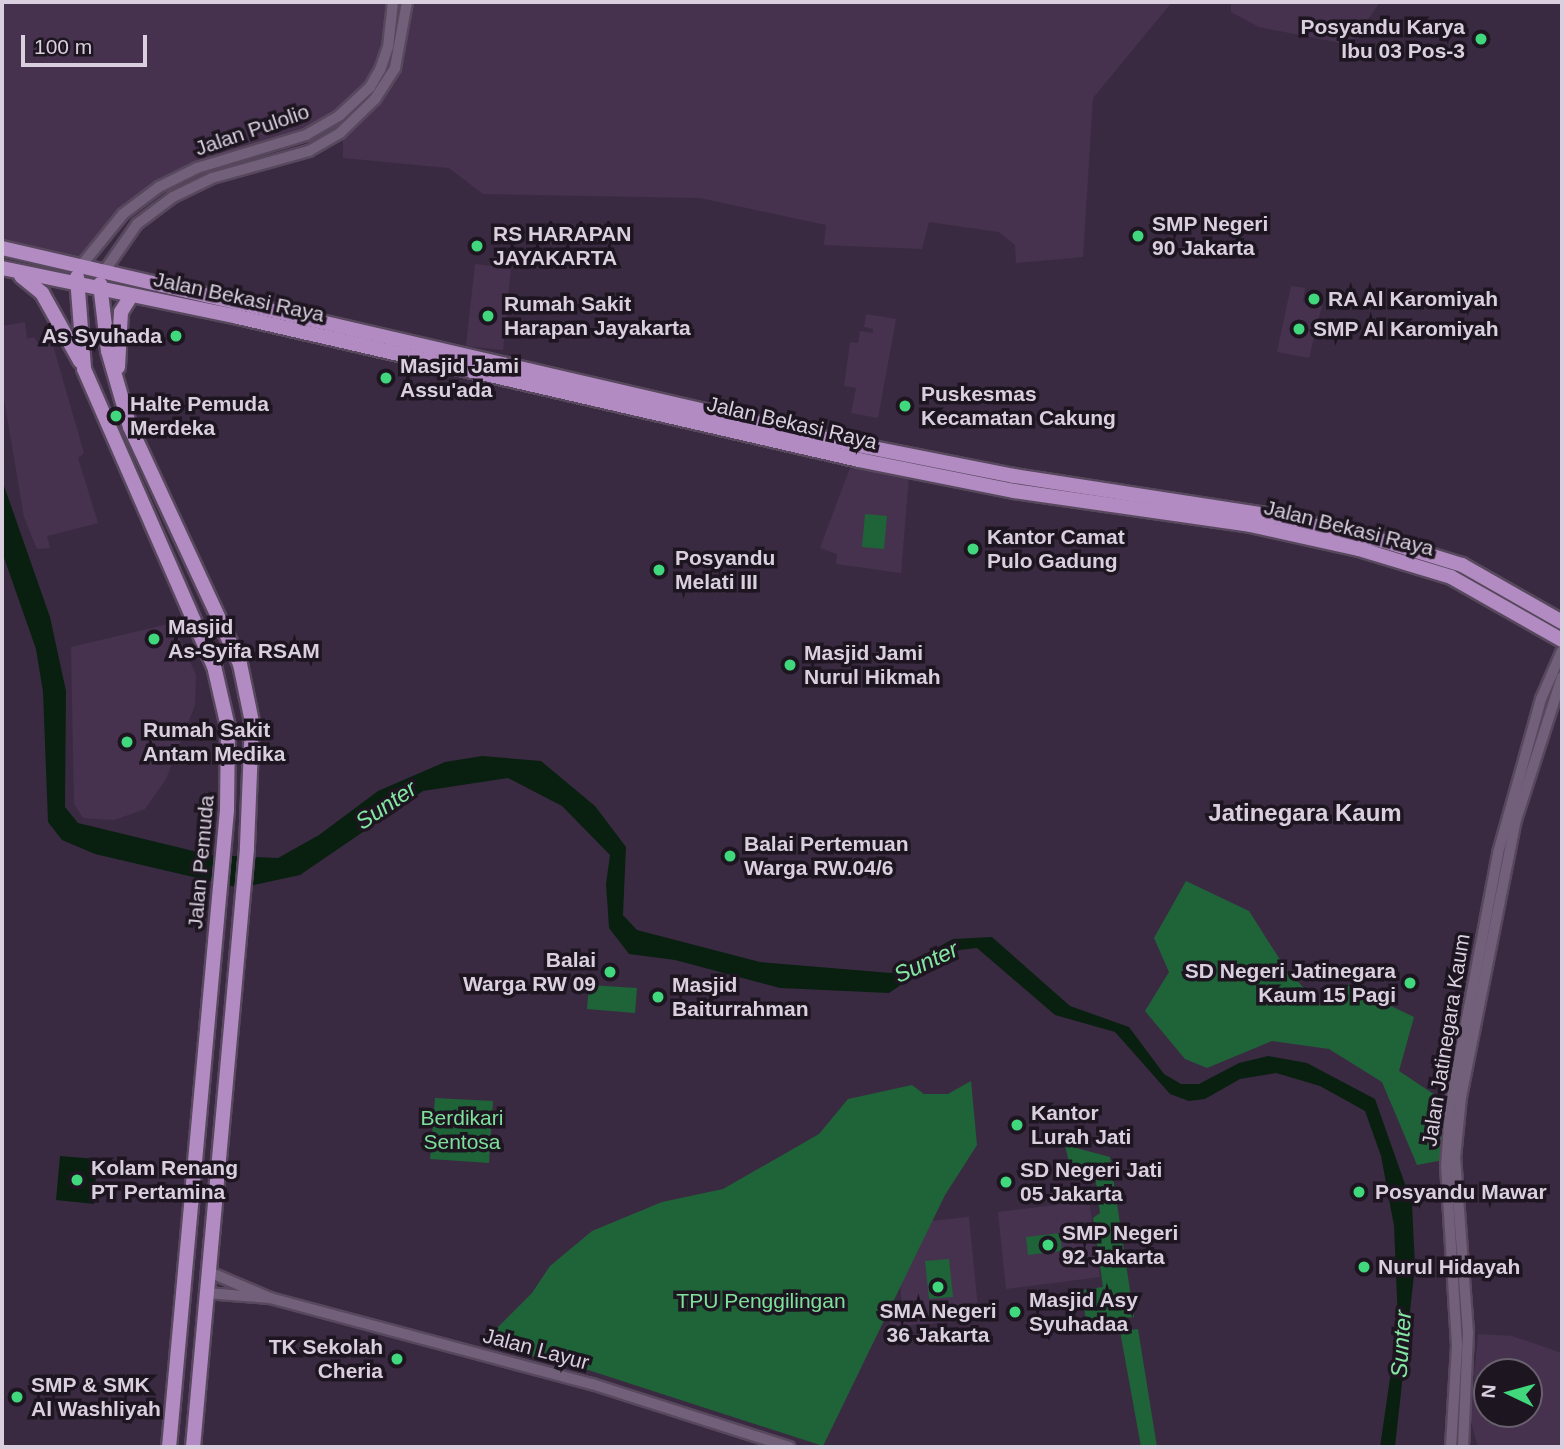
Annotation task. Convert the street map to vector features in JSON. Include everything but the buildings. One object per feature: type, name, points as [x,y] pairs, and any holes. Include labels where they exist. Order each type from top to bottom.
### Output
[{"type":"main road","name":"Jalan Bekasi Raya","points":[[2,248],[239,311],[882,465],[1014,491],[1250,525],[1359,549],[1451,577],[1562,640]]},
{"type":"main road","name":"Jalan Pemuda","points":[[80,267],[75,286],[84,369],[214,666],[229,744],[220,893],[169,1447]]},
{"type":"main road","name":"Jalan Bekasi Raya","points":[[8,270],[99,291],[239,311],[847,443],[1014,476],[1272,516],[1384,541],[1462,565],[1562,621]]},
{"type":"main road","points":[[8,270],[42,293],[84,369]]},
{"type":"main road","name":"Jalan Pemuda","points":[[103,273],[99,291],[118,390],[130,427],[240,664],[253,722],[247,849],[193,1447]]},
{"type":"main road","points":[[118,390],[121,312],[131,296]]},
{"type":"main road","points":[[209,1012],[232,1013]]},
{"type":"street","name":"Jalan Pulolio","points":[[80,267],[123,214],[175,178],[241,154],[306,135],[340,115],[370,87],[388,47],[394,2]]},
{"type":"street","name":"Jalan Pulolio","points":[[103,273],[136,224],[194,186],[246,167],[296,156],[330,141],[375,99],[395,68],[407,2]]},
{"type":"street","points":[[241,154],[246,167]]},
{"type":"street","points":[[123,214],[136,224]]},
{"type":"street","name":"Jalan Jatinegara Kaum","points":[[1463,1447],[1468,1332],[1455,1173],[1457,1129],[1518,796],[1541,699],[1562,651]]},
{"type":"street","name":"Jalan Jatinegara Kaum","points":[[1451,1447],[1457,1345],[1448,1130],[1498,853],[1562,677]]},
{"type":"street","name":"Jalan Layur","points":[[207,1271],[270,1298],[592,1384],[789,1447]]},
{"type":"street","name":"Jalan Layur","points":[[206,1293],[270,1298]]},
{"type":"shaded area","points":[[2,2],[1172,2],[1093,98],[1083,257],[1016,263],[1015,245],[999,232],[929,222],[922,249],[824,245],[826,225],[700,198],[483,194],[449,168],[343,158],[343,131],[338,121],[292,147],[237,155],[183,172],[124,216],[84,260],[2,246]]},
{"type":"shaded area","points":[[1231,2],[1380,2],[1351,45],[1259,27],[1231,12]]},
{"type":"shaded area","name":"Rumah Sakit Harapan Jayakarta","points":[[475,264],[511,268],[503,350],[466,346]]},
{"type":"shaded area","name":"SMP Al Karomiyah","points":[[1291,286],[1305,288],[1303,302],[1322,306],[1309,358],[1277,352]]},
{"type":"shaded area","points":[[866,314],[896,319],[878,418],[851,413],[856,388],[844,386],[850,342],[858,343],[860,331],[873,333],[873,329],[864,327]]},
{"type":"shaded area","points":[[25,322],[27,339],[34,337],[39,345],[52,342],[84,453],[78,458],[98,523],[47,536],[50,548],[37,549],[24,517],[2,387],[2,326]]},
{"type":"shaded area","points":[[850,468],[909,476],[901,573],[836,564],[837,554],[820,548]]},
{"type":"shaded area","name":"Rumah Sakit Antam Medika","points":[[173,623],[196,675],[195,705],[166,779],[145,809],[114,820],[83,818],[74,804],[71,647]]},
{"type":"shaded area","name":"SMP Negeri 92 Jakarta","points":[[1089,1201],[1100,1277],[1006,1289],[998,1212]]},
{"type":"shaded area","name":"SMA Negeri 36 Jakarta","points":[[969,1217],[979,1319],[891,1327],[889,1305],[902,1304],[899,1270],[921,1222]]},
{"type":"shaded area","points":[[1478,1334],[1512,1336],[1562,1353],[1562,1447],[1478,1447],[1470,1418],[1473,1386],[1473,1428],[1543,1428],[1543,1358],[1476,1358]]},
{"type":"green space","points":[[865,514],[887,516],[884,549],[862,547]]},
{"type":"green space","points":[[1186,881],[1249,911],[1284,966],[1319,1005],[1345,984],[1414,1017],[1399,1071],[1450,1105],[1443,1160],[1417,1165],[1382,1082],[1329,1049],[1272,1041],[1207,1068],[1185,1059],[1145,1011],[1169,972],[1154,938]]},
{"type":"green space","points":[[589,985],[637,988],[635,1013],[587,1009]]},
{"type":"green space","name":"TPU Penggilingan","points":[[971,1081],[977,1145],[945,1195],[823,1446],[579,1367],[481,1344],[532,1293],[550,1266],[592,1231],[662,1202],[723,1189],[819,1134],[848,1099],[912,1085],[924,1094],[948,1094]]},
{"type":"green space","name":"Berdikari Sentosa","points":[[435,1098],[493,1101],[489,1163],[430,1159]]},
{"type":"green space","points":[[1065,1145],[1110,1157],[1134,1317],[1086,1322],[1082,1290],[1103,1287],[1093,1218],[1100,1213],[1095,1175],[1070,1167]]},
{"type":"green space","points":[[1060,1233],[1062,1251],[1028,1255],[1026,1237]]},
{"type":"green space","points":[[949,1259],[953,1297],[929,1299],[925,1261]]},
{"type":"green space","points":[[1138,1329],[1157,1447],[1141,1447],[1120,1331]]},
{"type":"water","name":"Sunter","points":[[2,480],[50,617],[66,691],[65,807],[78,823],[210,855],[278,858],[319,835],[378,791],[445,762],[482,756],[541,761],[595,806],[626,847],[623,915],[637,930],[760,962],[891,973],[953,939],[992,937],[1070,1006],[1129,1027],[1164,1074],[1181,1084],[1199,1084],[1239,1063],[1268,1056],[1307,1063],[1375,1099],[1412,1204],[1415,1266],[1395,1447],[1380,1447],[1398,1323],[1394,1226],[1381,1156],[1365,1111],[1320,1086],[1276,1073],[1240,1079],[1205,1099],[1189,1101],[1170,1094],[1115,1032],[1055,1015],[977,948],[959,950],[935,962],[889,993],[780,988],[675,960],[629,954],[609,928],[606,884],[610,855],[562,806],[508,778],[423,791],[300,875],[240,888],[95,854],[62,840],[48,822],[43,692],[36,649],[2,552]]},
{"type":"water","name":"Kolam Renang PT Pertamina","points":[[60,1156],[97,1159],[94,1204],[56,1200]]},
{"type":"place","name":"Posyandu Karya Ibu 03 Pos-3","points":[[1481,39]]},
{"type":"place","name":"SMP Negeri 90 Jakarta","points":[[1138,236]]},
{"type":"place","name":"RS HARAPAN JAYAKARTA","points":[[477,246]]},
{"type":"place","name":"RA Al Karomiyah","points":[[1314,299]]},
{"type":"place","name":"Rumah Sakit Harapan Jayakarta","points":[[488,316]]},
{"type":"place","name":"SMP Al Karomiyah","points":[[1299,329]]},
{"type":"place","name":"As Syuhada","points":[[176,336]]},
{"type":"place","name":"Masjid Jami Assu'ada","points":[[386,378]]},
{"type":"place","name":"Puskesmas Kecamatan Cakung","points":[[905,406]]},
{"type":"place","name":"Halte Pemuda Merdeka","points":[[116,416]]},
{"type":"place","name":"Kantor Camat Pulo Gadung","points":[[973,549]]},
{"type":"place","name":"Posyandu Melati III","points":[[659,570]]},
{"type":"place","name":"Masjid As-Syifa RSAM","points":[[154,639]]},
{"type":"place","name":"Masjid Jami Nurul Hikmah","points":[[790,665]]},
{"type":"place","name":"Rumah Sakit Antam Medika","points":[[127,742]]},
{"type":"place","name":"Balai Pertemuan Warga RW.04/6","points":[[730,856]]},
{"type":"place","name":"Balai Warga RW 09","points":[[610,972]]},
{"type":"place","name":"SD Negeri Jatinegara Kaum 15 Pagi","points":[[1410,983]]},
{"type":"place","name":"Masjid Baiturrahman","points":[[658,997]]},
{"type":"place","name":"Kantor Lurah Jati","points":[[1017,1125]]},
{"type":"place","name":"Kolam Renang PT Pertamina","points":[[77,1180]]},
{"type":"place","name":"SD Negeri Jati 05 Jakarta","points":[[1006,1182]]},
{"type":"place","name":"Posyandu Mawar","points":[[1359,1192]]},
{"type":"place","name":"SMP Negeri 92 Jakarta","points":[[1048,1245]]},
{"type":"place","name":"Nurul Hidayah","points":[[1364,1267]]},
{"type":"place","name":"SMA Negeri 36 Jakarta","points":[[938,1287]]},
{"type":"place","name":"Masjid Asy Syuhadaa","points":[[1015,1312]]},
{"type":"place","name":"TK Sekolah Cheria","points":[[397,1359]]},
{"type":"place","name":"SMP & SMK Al Washliyah","points":[[17,1397]]},
{"type":"district","name":"Jatinegara Kaum","points":[[1305,813]]}]
